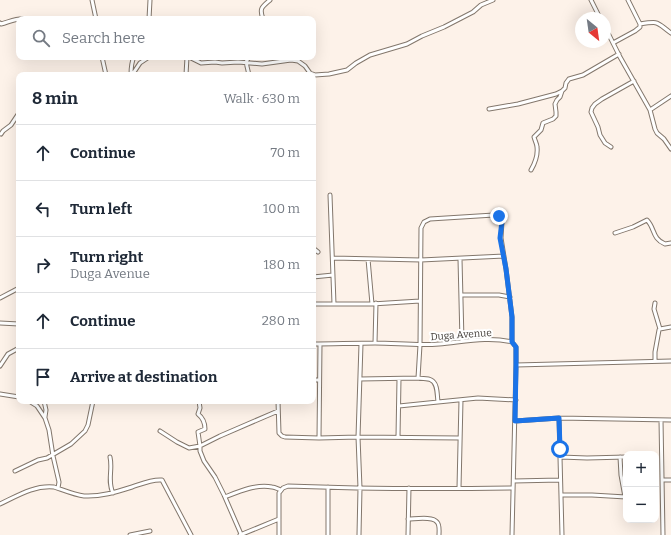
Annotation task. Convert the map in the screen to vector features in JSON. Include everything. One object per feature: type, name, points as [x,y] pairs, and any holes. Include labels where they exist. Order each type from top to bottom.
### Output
[{"type":"street","points":[[92,0],[95,16]]},
{"type":"street","points":[[149,16],[150,0]]},
{"type":"street","points":[[262,16],[262,7],[270,0]]},
{"type":"street","points":[[479,0],[480,5]]},
{"type":"street","points":[[316,75],[347,70],[370,55],[407,44],[444,27],[473,12],[480,5],[493,0]]},
{"type":"street","points":[[591,0],[597,12]]},
{"type":"street","points":[[628,0],[640,24]]},
{"type":"street","points":[[0,23],[1,24],[16,19]]},
{"type":"street","points":[[640,24],[655,22],[659,23],[671,33]]},
{"type":"street","points":[[613,43],[635,31],[640,27],[640,24]]},
{"type":"street","points":[[611,39],[650,110],[656,133],[664,139],[671,149]]},
{"type":"street","points":[[531,170],[537,155],[537,146],[534,137],[541,130],[544,123],[556,116],[555,104],[569,79],[583,75],[619,54]]},
{"type":"street","points":[[103,60],[105,72]]},
{"type":"street","points":[[131,72],[132,60]]},
{"type":"street","points":[[133,72],[140,63],[144,60]]},
{"type":"street","points":[[186,72],[188,60]]},
{"type":"street","points":[[194,60],[201,63],[246,62],[262,64],[291,60],[298,61],[309,72]]},
{"type":"street","points":[[246,62],[248,72]]},
{"type":"street","points":[[611,147],[605,143],[600,135],[591,112],[592,108],[602,99],[634,81]]},
{"type":"street","points":[[489,110],[518,104],[562,91]]},
{"type":"street","points":[[650,110],[671,96]]},
{"type":"street","points":[[1,134],[16,117]]},
{"type":"street","points":[[330,195],[334,304]]},
{"type":"street","points":[[418,378],[420,344],[421,228],[424,222],[430,219],[494,215],[499,216],[502,221],[500,238],[510,297],[512,342],[516,347],[512,535]]},
{"type":"street","points":[[615,233],[633,227],[647,220],[650,222],[657,240],[665,244],[671,243]]},
{"type":"street","points":[[332,258],[421,260],[504,256]]},
{"type":"street","points":[[368,259],[374,303],[375,343]]},
{"type":"street","points":[[460,259],[462,341]]},
{"type":"street","points":[[316,277],[333,275]]},
{"type":"street","points":[[0,298],[16,290]]},
{"type":"street","points":[[461,295],[498,295],[510,297]]},
{"type":"street","points":[[316,304],[420,301]]},
{"type":"street","points":[[655,303],[654,310],[660,328],[654,357],[655,361]]},
{"type":"street","points":[[0,323],[16,324]]},
{"type":"street","points":[[660,328],[671,327]]},
{"type":"street","name":"Duga Avenue","points":[[316,344],[439,344],[462,341],[505,340],[512,342]]},
{"type":"street","points":[[319,438],[320,344]]},
{"type":"street","points":[[359,535],[360,488],[358,437],[361,344]]},
{"type":"street","points":[[0,366],[8,354],[16,350]]},
{"type":"street","points":[[516,365],[671,361]]},
{"type":"street","points":[[360,379],[418,378],[431,380],[435,383],[437,389],[438,402]]},
{"type":"street","points":[[398,437],[399,379]]},
{"type":"street","points":[[0,394],[16,397]]},
{"type":"street","points":[[399,406],[478,398],[516,400]]},
{"type":"street","points":[[459,488],[461,400]]},
{"type":"street","points":[[34,404],[37,406],[45,418],[49,430],[59,482],[58,488]]},
{"type":"street","points":[[45,404],[45,418]]},
{"type":"street","points":[[15,471],[38,460],[53,456],[71,444],[85,431],[92,404]]},
{"type":"street","points":[[199,404],[198,414],[205,422],[205,429],[198,432],[200,451],[204,461],[215,477],[225,497],[240,535],[279,519]]},
{"type":"street","points":[[278,404],[279,433],[285,437],[460,438]]},
{"type":"street","points":[[160,431],[177,442],[189,448],[193,448],[278,411]]},
{"type":"street","points":[[515,421],[559,418],[671,420]]},
{"type":"street","points":[[559,418],[562,535]]},
{"type":"street","points":[[661,420],[663,535]]},
{"type":"street","points":[[561,457],[620,457],[623,487]]},
{"type":"street","points":[[110,458],[111,489],[114,493]]},
{"type":"street","points":[[0,504],[29,490],[49,486],[83,496],[114,493],[158,479],[162,480],[191,535]]},
{"type":"street","points":[[514,481],[560,480]]},
{"type":"street","points":[[662,480],[671,480]]},
{"type":"street","points":[[225,497],[257,486],[272,487],[281,490]]},
{"type":"street","points":[[279,535],[278,498],[281,490],[288,486],[360,488],[513,488]]},
{"type":"street","points":[[328,487],[328,535]]},
{"type":"street","points":[[408,535],[409,488]]},
{"type":"street","points":[[561,495],[623,497]]},
{"type":"street","points":[[408,519],[434,519],[439,525],[439,535]]},
{"type":"street","points":[[130,535],[150,531]]},
{"type":"route","points":[[499,216],[502,221],[500,238],[506,269],[512,317],[512,342],[516,347],[515,421],[559,418],[560,449]]}]
